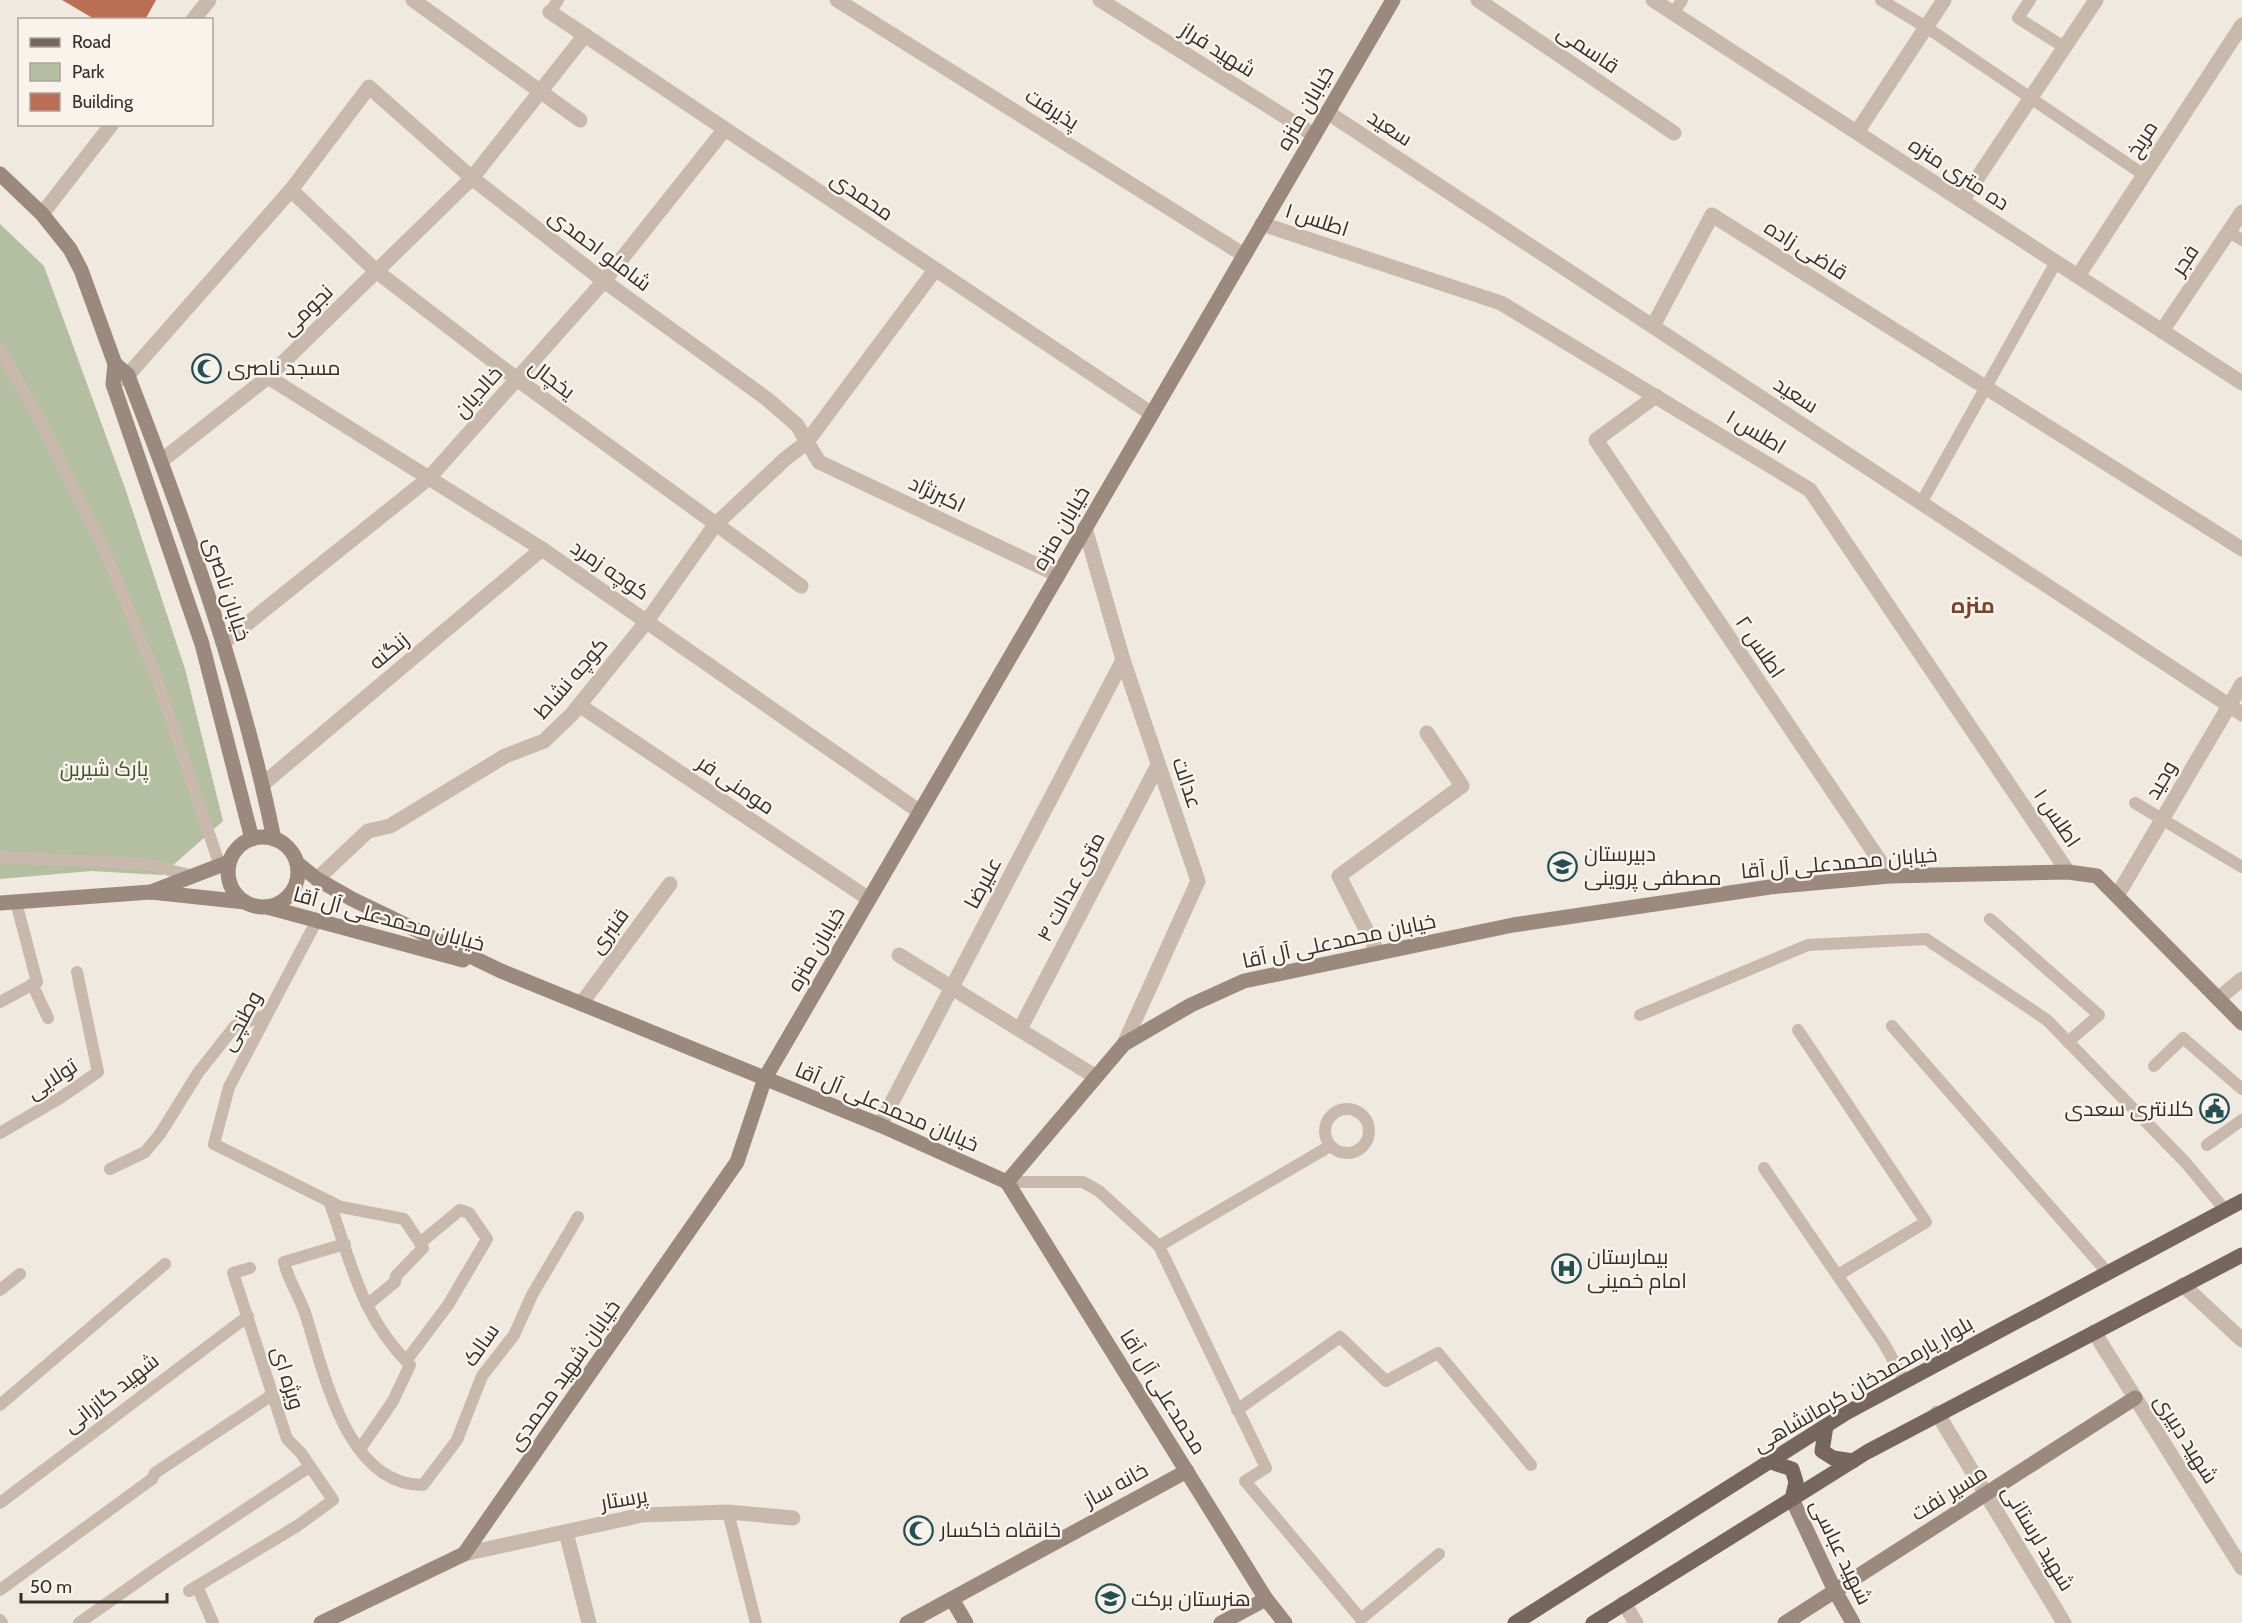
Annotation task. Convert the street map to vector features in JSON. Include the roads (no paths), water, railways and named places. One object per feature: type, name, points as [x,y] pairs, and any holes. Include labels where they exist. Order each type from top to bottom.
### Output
[{"type":"main road","name":"بلوار یارمحمدخان کرمانشاهی","points":[[1515,1623],[1826,1426],[1905,1381],[2242,1201]]},
{"type":"main road","points":[[1593,1623],[1853,1461],[1937,1413],[2242,1255]]},
{"type":"main road","points":[[1826,1426],[1822,1451],[1833,1458],[1853,1461]]},
{"type":"main road","points":[[1768,1461],[1792,1469],[1796,1482],[1792,1499]]},
{"type":"street","points":[[196,18],[209,0]]},
{"type":"street","points":[[413,0],[580,120]]},
{"type":"street","name":"پذیرفت","points":[[837,0],[1244,255]]},
{"type":"street","name":"شهید فراز","points":[[1100,0],[1314,135]]},
{"type":"street","name":"خیابان منزه","points":[[765,1078],[1393,0]]},
{"type":"street","name":"قاسمی","points":[[1478,0],[1674,133]]},
{"type":"street","name":"ده متری منزه","points":[[1653,0],[2242,382]]},
{"type":"street","points":[[1857,132],[1944,0]]},
{"type":"street","points":[[1962,201],[2096,0]]},
{"type":"street","name":"محمدی","points":[[554,6],[585,35],[1152,414]]},
{"type":"street","name":"مریخ","points":[[2078,276],[2242,25]]},
{"type":"street","name":"نجومی","points":[[161,461],[268,377],[472,178],[585,35]]},
{"type":"street","name":"شاملو احمدی","points":[[291,190],[369,87],[472,178],[604,281],[767,399],[797,425],[806,443]]},
{"type":"street","name":"سعید","points":[[1327,112],[2236,709]]},
{"type":"street","points":[[42,214],[110,126]]},
{"type":"street","name":"خالدیان","points":[[223,643],[429,478],[604,281],[725,129]]},
{"type":"street","name":"خیابان ناصری","points":[[0,174],[42,214],[70,249],[81,270],[115,364],[113,384],[202,644],[252,838]]},
{"type":"street","points":[[113,384],[128,375],[291,190]]},
{"type":"street","name":"یخچال","points":[[291,190],[376,271],[518,380],[801,586]]},
{"type":"street","name":"فجر","points":[[2162,331],[2242,212]]},
{"type":"street","name":"قاضی زاده","points":[[1653,326],[1712,215],[2242,549]]},
{"type":"street","name":"اطلس ۱","points":[[1262,224],[1501,303],[1810,490],[2068,872]]},
{"type":"street","name":"کوچه نشاط","points":[[317,879],[368,831],[390,826],[504,756],[544,741],[579,705],[647,621],[715,525],[785,459],[806,443],[935,270]]},
{"type":"street","name":"خیابان ناصری","points":[[115,364],[128,375],[161,461],[223,643],[263,784],[274,838]]},
{"type":"street","name":"کوچه زمرد","points":[[268,377],[542,549],[920,812]]},
{"type":"street","name":"اطلس ۲","points":[[1656,396],[1596,440],[1890,876]]},
{"type":"street","name":"اکبرنژاد","points":[[806,443],[819,462],[1058,575]]},
{"type":"street","name":"عدالت","points":[[1085,528],[1123,660],[1198,880],[1124,1044]]},
{"type":"street","name":"زنگنه","points":[[263,784],[542,549]]},
{"type":"street","name":"علیرضا","points":[[880,1125],[1123,660]]},
{"type":"street","name":"وحید","points":[[2117,897],[2162,819],[2236,709],[2242,684]]},
{"type":"street","name":"مومنی فر","points":[[579,705],[869,899]]},
{"type":"street","points":[[1378,953],[1339,876],[1462,786],[1427,733]]},
{"type":"street","name":"۴ متری عدالت","points":[[1020,1029],[1158,765]]},
{"type":"street","points":[[0,903],[151,892],[245,902],[267,907],[288,897],[298,875],[297,863],[292,853],[274,838],[252,838],[242,843],[225,864],[151,892]]},
{"type":"street","name":"خیابان محمدعلی آل آقا","points":[[297,863],[317,879],[352,899],[501,970],[880,1125],[1007,1182],[1124,1044],[1191,1005],[1244,981],[1525,923],[1770,887],[1890,876],[2068,872],[2097,876],[2242,1023]]},
{"type":"street","points":[[225,864],[230,885],[245,902]]},
{"type":"street","name":"قنبری","points":[[581,1004],[670,884]]},
{"type":"street","name":"خیابان محمدعلی آل آقا","points":[[267,907],[501,970]]},
{"type":"street","points":[[899,955],[953,986],[1096,1077]]},
{"type":"street","points":[[2218,999],[2242,980]]},
{"type":"street","name":"خیابان شهید محمدی","points":[[321,1623],[464,1554],[737,1162],[765,1078]]},
{"type":"street","name":"محمدعلی آل آقا","points":[[1007,1182],[1266,1599],[1286,1623]]},
{"type":"street","points":[[2183,1285],[2242,1341]]},
{"type":"street","name":"شهید دبیری","points":[[2094,1332],[2242,1568]]},
{"type":"street","name":"مسیر نفت","points":[[1785,1623],[2135,1398]]},
{"type":"street","name":"شهید لرستانی","points":[[1937,1413],[2064,1623]]},
{"type":"street","name":"خانه ساز","points":[[907,1623],[1187,1471]]},
{"type":"street","name":"شهید عباسی","points":[[1792,1499],[1835,1591],[1853,1623]]},
{"type":"street","name":"پرستار","points":[[464,1554],[642,1515],[728,1512],[793,1518]]},
{"type":"street","points":[[566,1532],[589,1623]]},
{"type":"street","points":[[952,1599],[966,1623]]},
{"type":"street","points":[[1221,1623],[1266,1599]]},
{"type":"street","points":[[1624,1603],[1636,1623]]},
{"type":"lane","points":[[1673,14],[1682,0]]},
{"type":"lane","points":[[1881,0],[1926,27],[2144,175]]},
{"type":"lane","points":[[2030,0],[2018,18],[2064,47]]},
{"type":"lane","points":[[2229,232],[2242,240]]},
{"type":"lane","points":[[1921,502],[2056,262]]},
{"type":"lane","points":[[0,349],[40,420],[105,551],[158,682],[225,864]]},
{"type":"lane","points":[[2135,802],[2242,867]]},
{"type":"lane","points":[[0,856],[146,864],[193,876]]},
{"type":"lane","points":[[0,1002],[37,982],[16,902]]},
{"type":"lane","points":[[1990,919],[2099,1015],[2068,1042]]},
{"type":"lane","name":"وطنچی","points":[[317,920],[229,1087],[214,1144],[329,1201]]},
{"type":"lane","points":[[1640,1015],[1808,945],[1926,939],[2047,1020],[2186,1163],[2225,1210]]},
{"type":"lane","name":"تولایی","points":[[0,1133],[60,1098],[98,1072],[77,972]]},
{"type":"lane","points":[[32,984],[48,1018]]},
{"type":"lane","points":[[110,1169],[145,1152],[160,1134],[198,1073],[235,1026],[266,1015]]},
{"type":"lane","points":[[1892,1026],[2108,1273]]},
{"type":"lane","points":[[1798,1030],[1926,1222],[1838,1275]]},
{"type":"lane","points":[[2154,1066],[2183,1038],[2242,1089]]},
{"type":"lane","points":[[2207,1145],[2241,1119]]},
{"type":"lane","points":[[1159,1246],[1330,1146]]},
{"type":"lane","points":[[1764,1168],[1883,1342],[1905,1381]]},
{"type":"lane","points":[[1007,1182],[1083,1182],[1099,1191],[1159,1246],[1266,1468],[1245,1481],[1361,1619],[1439,1554]]},
{"type":"lane","points":[[329,1201],[341,1207],[404,1219],[423,1248],[396,1276],[396,1282],[367,1305]]},
{"type":"lane","points":[[329,1201],[345,1244],[350,1268],[367,1305],[390,1345],[410,1365],[393,1401],[360,1449],[338,1413],[302,1303],[284,1262],[345,1244]]},
{"type":"lane","points":[[406,1361],[443,1312],[487,1239],[469,1213],[460,1210],[420,1243]]},
{"type":"lane","name":"سالک","points":[[360,1449],[373,1467],[412,1485],[423,1485],[457,1440],[482,1376],[514,1335],[532,1295],[578,1217]]},
{"type":"lane","points":[[0,1405],[165,1264]]},
{"type":"lane","name":"ویژه ای","points":[[213,1623],[193,1589],[297,1526],[333,1500],[301,1453],[287,1439],[233,1273],[250,1268]]},
{"type":"lane","points":[[0,1290],[20,1274]]},
{"type":"lane","name":"شهید گازرانی","points":[[0,1503],[248,1316]]},
{"type":"lane","points":[[1237,1410],[1340,1337],[1386,1381],[1438,1353],[1531,1465]]},
{"type":"lane","points":[[0,1590],[153,1479],[155,1473],[272,1395]]},
{"type":"lane","points":[[79,1623],[309,1467]]},
{"type":"lane","points":[[728,1512],[756,1623]]},
{"type":"place","name":"مسجد ناصری","points":[[206,368]]},
{"type":"place","name":"دبیرستان مصطفی پروینی","points":[[1563,866]]},
{"type":"place","name":"کلانتری سعدی","points":[[2215,1109]]},
{"type":"place","name":"بیمارستان امام خمینی","points":[[1566,1269]]},
{"type":"place","name":"خانقاه خاکسار","points":[[919,1530]]},
{"type":"place","name":"هنرستان برکت","points":[[1110,1599]]},
{"type":"district","name":"منزه","points":[[1973,605]]},
{"type":"park label","name":"پارک شیرین","points":[[104,769]]}]
